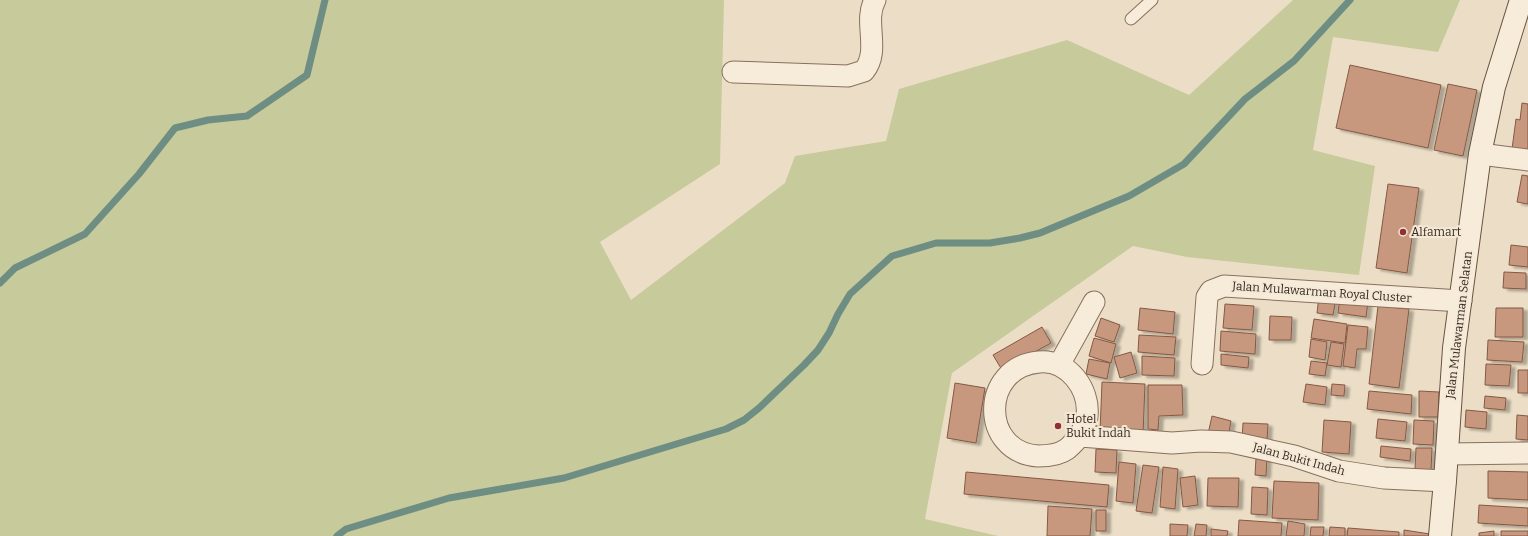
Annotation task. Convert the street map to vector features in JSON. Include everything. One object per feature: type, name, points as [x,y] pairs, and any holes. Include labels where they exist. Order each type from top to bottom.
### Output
[{"type":"street","points":[[733,72],[848,76],[864,71],[872,59],[870,9],[875,0]]},
{"type":"street","name":"Jalan Mulawarman Selatan","points":[[1440,536],[1446,480],[1454,348],[1480,154],[1494,87],[1521,0]]},
{"type":"street","points":[[1480,154],[1528,160]]},
{"type":"street","name":"Jalan Mulawarman Royal Cluster","points":[[1202,364],[1207,297],[1211,291],[1224,286],[1460,301]]},
{"type":"street","points":[[1059,365],[1094,302]]},
{"type":"street","points":[[1040,362],[1059,365],[1076,377],[1086,396],[1087,416],[1080,436],[1066,450],[1048,456],[1029,455],[1011,446],[999,431],[994,413],[996,394],[1005,377],[1021,366],[1040,362]]},
{"type":"street","name":"Jalan Bukit Indah","points":[[1080,436],[1172,443],[1201,441],[1231,442],[1294,456],[1339,471],[1384,478],[1446,480]]},
{"type":"street","points":[[1447,454],[1528,453]]},
{"type":"lane","points":[[1131,19],[1152,0]]},
{"type":"green space","points":[[0,0],[724,0],[720,164],[600,242],[631,300],[785,183],[795,156],[886,141],[899,89],[1067,40],[1189,95],[1293,0],[1460,0],[1438,52],[1333,37],[1313,150],[1375,166],[1359,275],[1187,257],[1133,246],[952,373],[925,519],[998,536],[0,536]]},
{"type":"building","points":[[1350,65],[1441,85],[1428,148],[1336,128]]},
{"type":"building","points":[[1448,84],[1477,90],[1463,156],[1434,150]]},
{"type":"building","points":[[1522,103],[1528,104],[1528,151],[1512,149],[1516,119],[1520,120]]},
{"type":"building","points":[[1522,175],[1528,176],[1528,204],[1517,202]]},
{"type":"building","points":[[1388,184],[1419,188],[1407,273],[1376,268]]},
{"type":"building","points":[[1511,245],[1528,247],[1528,267],[1509,265]]},
{"type":"building","points":[[1504,272],[1526,273],[1526,289],[1503,288]]},
{"type":"building","points":[[1319,296],[1336,298],[1333,315],[1317,313]]},
{"type":"building","points":[[1340,298],[1368,302],[1366,317],[1338,313]]},
{"type":"building","points":[[1225,304],[1254,306],[1252,330],[1223,328]]},
{"type":"building","points":[[1378,306],[1409,309],[1399,388],[1369,384]]},
{"type":"building","points":[[1140,308],[1175,312],[1173,334],[1138,330]]},
{"type":"building","points":[[1496,308],[1523,308],[1523,337],[1495,337]]},
{"type":"building","points":[[1270,316],[1292,317],[1291,340],[1269,340]]},
{"type":"building","points":[[1101,318],[1120,325],[1114,342],[1095,336]]},
{"type":"building","points":[[1314,319],[1347,324],[1345,343],[1311,338]]},
{"type":"building","points":[[1348,325],[1368,327],[1366,349],[1357,349],[1355,368],[1343,366]]},
{"type":"building","points":[[1042,327],[1051,343],[1002,370],[993,355]]},
{"type":"building","points":[[1221,331],[1256,334],[1255,354],[1220,351]]},
{"type":"building","points":[[1139,335],[1176,337],[1174,355],[1138,352]]},
{"type":"building","points":[[1094,338],[1116,344],[1111,363],[1089,356]]},
{"type":"building","points":[[1311,339],[1327,342],[1325,360],[1309,357]]},
{"type":"building","points":[[1488,340],[1524,342],[1522,362],[1487,360]]},
{"type":"building","points":[[1331,342],[1344,344],[1341,367],[1327,365]]},
{"type":"building","points":[[1131,352],[1137,373],[1120,378],[1114,357]]},
{"type":"building","points":[[1221,354],[1249,357],[1248,368],[1221,365]]},
{"type":"building","points":[[1142,356],[1175,358],[1174,376],[1142,375]]},
{"type":"building","points":[[1089,359],[1110,363],[1107,379],[1086,374]]},
{"type":"building","points":[[1311,361],[1327,363],[1325,376],[1309,374]]},
{"type":"building","points":[[1486,364],[1511,365],[1509,386],[1485,385]]},
{"type":"building","points":[[1518,370],[1528,370],[1528,393],[1518,393]]},
{"type":"building","points":[[1102,382],[1145,384],[1143,434],[1100,432]]},
{"type":"building","points":[[955,383],[985,388],[976,443],[947,438]]},
{"type":"building","points":[[1306,384],[1327,387],[1325,405],[1303,402]]},
{"type":"building","points":[[1332,384],[1345,385],[1344,396],[1331,395]]},
{"type":"building","points":[[1148,385],[1182,385],[1183,415],[1159,416],[1158,430],[1148,429]]},
{"type":"building","points":[[1369,391],[1412,395],[1411,414],[1367,409]]},
{"type":"building","points":[[1419,391],[1439,392],[1438,417],[1419,417]]},
{"type":"building","points":[[1485,396],[1506,398],[1505,410],[1484,408]]},
{"type":"building","points":[[1466,410],[1487,412],[1486,429],[1465,427]]},
{"type":"building","points":[[1517,415],[1528,416],[1528,440],[1516,439]]},
{"type":"building","points":[[1212,416],[1231,421],[1228,438],[1208,434]]},
{"type":"building","points":[[1378,419],[1407,422],[1405,441],[1376,438]]},
{"type":"building","points":[[1324,420],[1351,422],[1349,454],[1322,452]]},
{"type":"building","points":[[1414,420],[1434,421],[1433,445],[1413,444]]},
{"type":"building","points":[[1243,423],[1268,424],[1267,441],[1242,440]]},
{"type":"building","points":[[1381,446],[1411,449],[1410,461],[1380,457]]},
{"type":"building","points":[[1416,448],[1432,448],[1431,470],[1415,469]]},
{"type":"building","points":[[1096,449],[1117,450],[1116,473],[1095,472]]},
{"type":"building","points":[[1256,458],[1267,458],[1266,476],[1255,475]]},
{"type":"building","points":[[1119,462],[1136,464],[1133,503],[1116,501]]},
{"type":"building","points":[[1143,465],[1159,467],[1152,513],[1136,511]]},
{"type":"building","points":[[1163,467],[1178,469],[1175,509],[1160,507]]},
{"type":"building","points":[[1488,471],[1528,472],[1528,500],[1488,498]]},
{"type":"building","points":[[966,472],[1109,485],[1107,507],[964,494]]},
{"type":"building","points":[[1195,476],[1198,505],[1183,507],[1180,478]]},
{"type":"building","points":[[1208,478],[1239,478],[1238,507],[1207,506]]},
{"type":"building","points":[[1274,481],[1319,483],[1318,520],[1272,518]]},
{"type":"building","points":[[1252,487],[1268,488],[1267,515],[1251,514]]},
{"type":"building","points":[[1479,505],[1528,508],[1528,526],[1478,523]]},
{"type":"building","points":[[1048,506],[1092,509],[1090,536],[1047,536]]},
{"type":"building","points":[[1096,510],[1106,510],[1106,531],[1096,531]]},
{"type":"building","points":[[1239,520],[1282,523],[1281,536],[1238,536]]},
{"type":"building","points":[[1288,521],[1305,524],[1304,536],[1286,536]]},
{"type":"building","points":[[1170,524],[1188,525],[1187,536],[1170,536]]},
{"type":"building","points":[[1196,524],[1207,525],[1206,536],[1194,536]]},
{"type":"building","points":[[1311,527],[1324,527],[1323,536],[1310,536]]},
{"type":"building","points":[[1330,527],[1345,528],[1345,536],[1329,536]]},
{"type":"building","points":[[1348,528],[1399,532],[1399,536],[1347,536]]},
{"type":"building","points":[[1211,529],[1228,531],[1227,536],[1211,536]]},
{"type":"building","points":[[1404,530],[1430,534],[1429,536],[1404,536]]},
{"type":"building","points":[[1494,531],[1494,536],[1479,536],[1479,533]]},
{"type":"building","points":[[1501,531],[1528,531],[1528,536],[1501,536]]},
{"type":"waterway","points":[[0,283],[15,268],[85,234],[139,174],[175,128],[208,120],[247,116],[307,75],[325,0]]},
{"type":"waterway","points":[[337,536],[346,529],[449,498],[564,478],[726,429],[744,420],[759,408],[818,350],[850,294],[892,256],[936,243],[990,243],[1040,233],[1129,196],[1184,164],[1245,99],[1294,61],[1350,0]]},
{"type":"place","name":"Alfamart","points":[[1403,232]]},
{"type":"place","name":"Hotel Bukit Indah","points":[[1058,426]]}]
